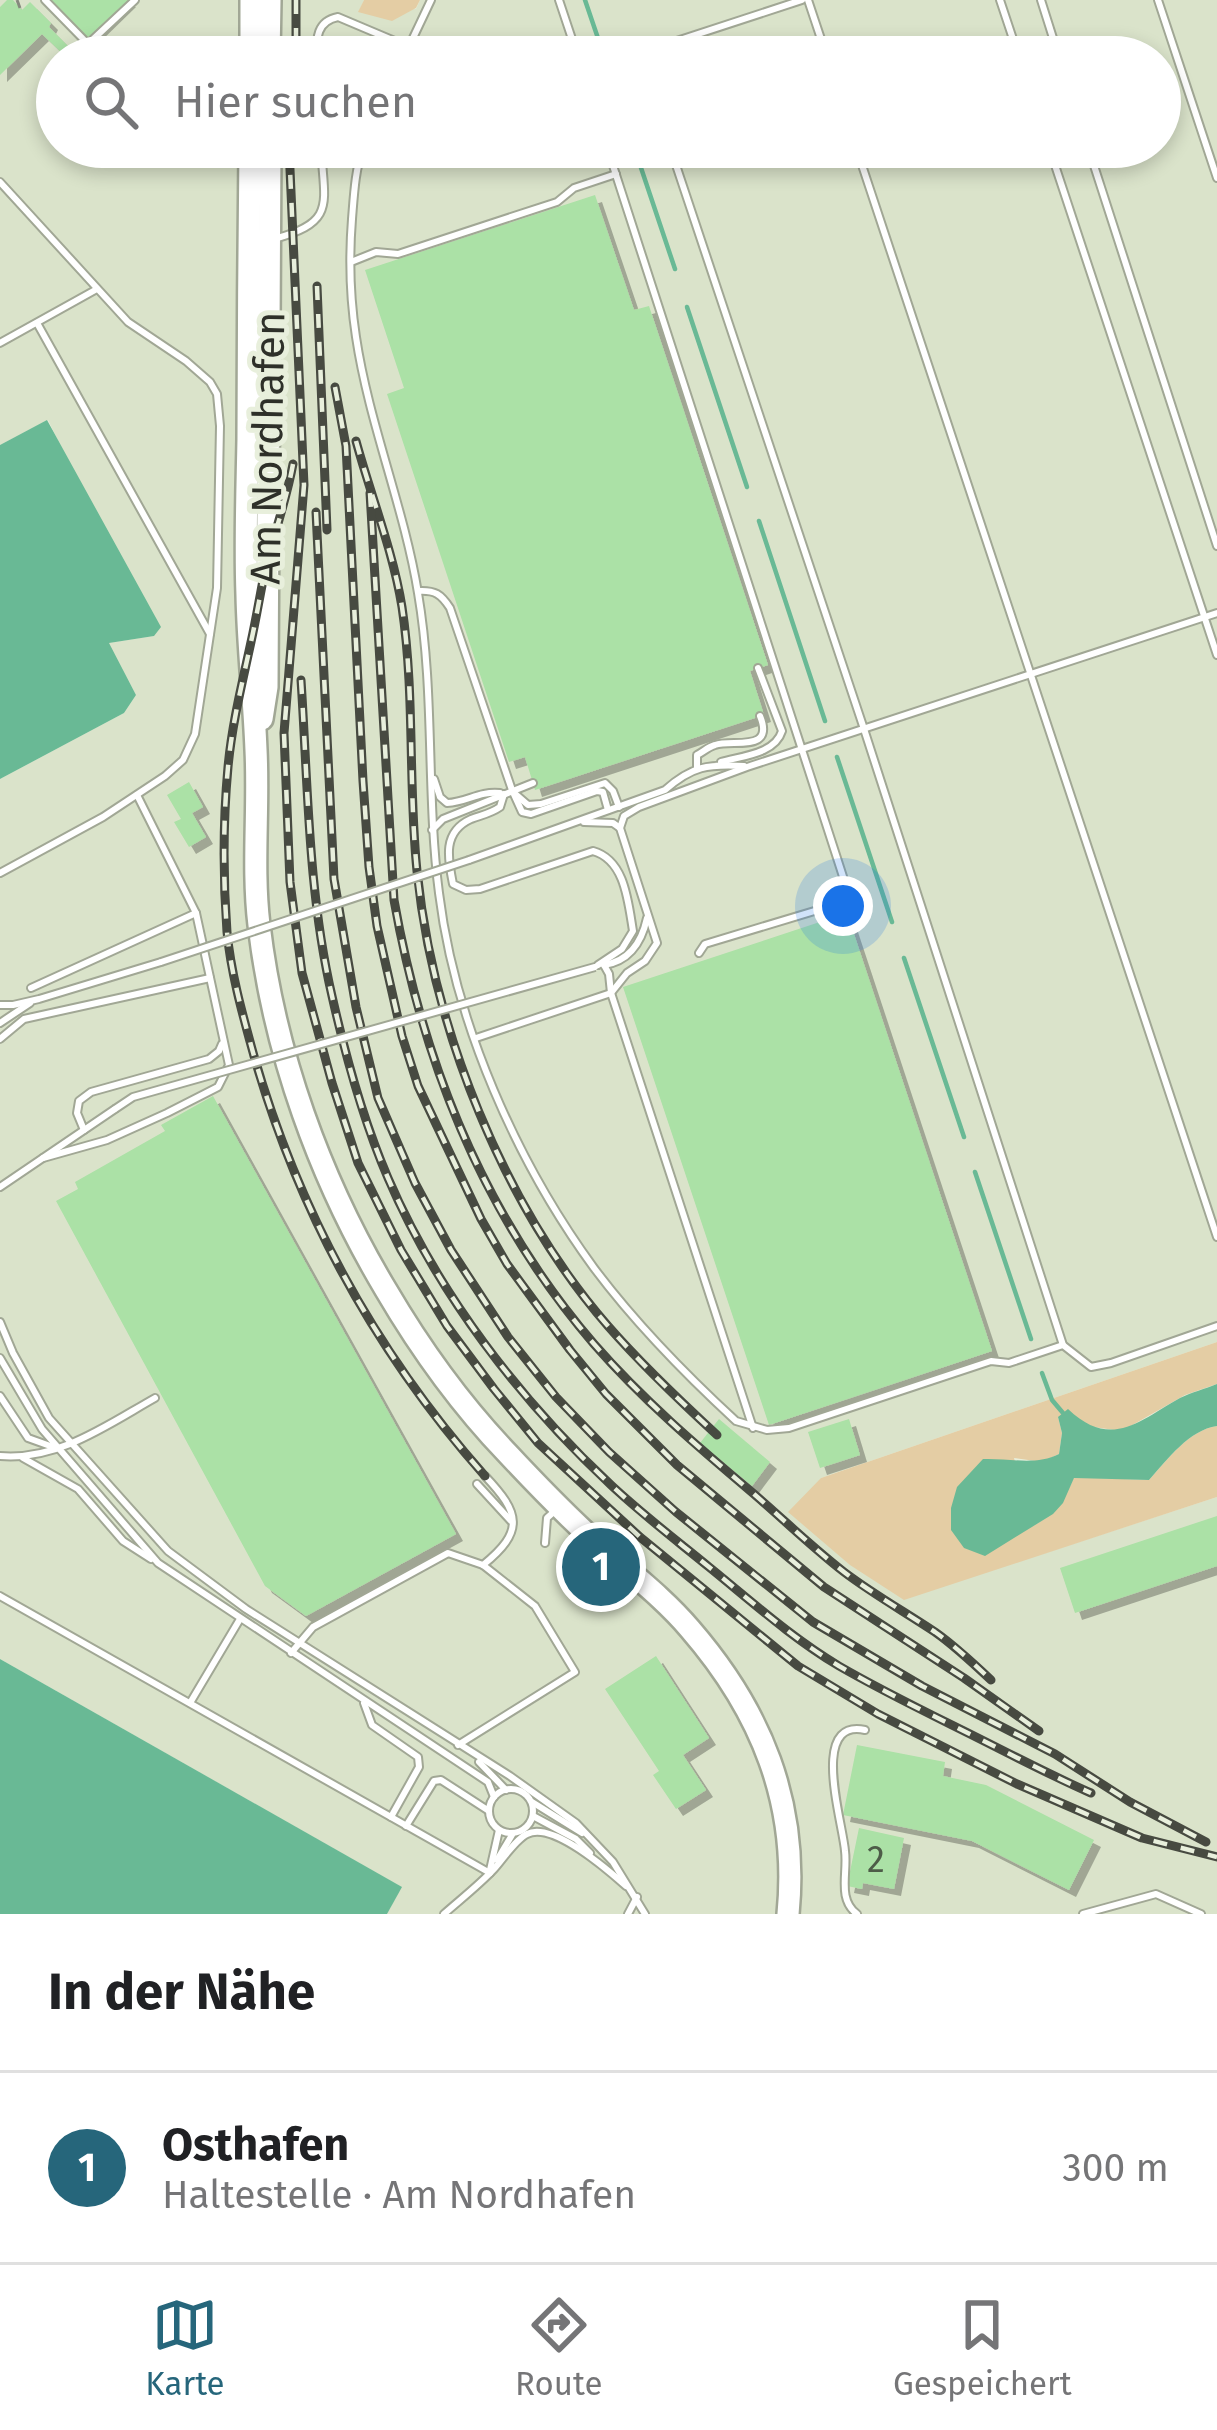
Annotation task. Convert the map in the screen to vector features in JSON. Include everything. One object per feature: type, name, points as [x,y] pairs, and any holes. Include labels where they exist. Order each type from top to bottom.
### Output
[{"type":"main road","points":[[251,0],[251,36]]},
{"type":"main road","points":[[269,36],[270,0]]},
{"type":"main road","name":"Am Nordhafen","points":[[250,168],[247,595],[259,920],[270,992],[289,1067],[312,1137],[346,1215],[384,1288],[434,1365],[504,1450],[687,1625],[728,1676],[759,1729],[781,1797],[789,1848],[788,1914]]},
{"type":"main road","name":"Am Nordhafen","points":[[256,749],[267,687],[270,168]]},
{"type":"lane","points":[[45,0],[80,36]]},
{"type":"lane","points":[[97,36],[135,0]]},
{"type":"lane","points":[[414,36],[431,0]]},
{"type":"lane","points":[[560,0],[571,36]]},
{"type":"lane","points":[[693,36],[805,0],[819,36]]},
{"type":"lane","points":[[1000,0],[1012,36]]},
{"type":"lane","points":[[1041,0],[1052,36]]},
{"type":"lane","points":[[1158,0],[1170,36]]},
{"type":"lane","points":[[317,36],[328,19],[338,17],[383,36]]},
{"type":"lane","points":[[1181,69],[1217,178]]},
{"type":"lane","points":[[271,240],[314,224],[322,211],[321,168]]},
{"type":"lane","points":[[357,168],[351,262],[356,339],[418,591],[439,896],[456,981],[476,1038],[516,1139],[554,1205],[594,1268],[685,1373],[736,1421],[753,1428],[789,1428],[991,1361],[1010,1363],[1064,1345]]},
{"type":"lane","points":[[614,168],[848,892],[841,903],[705,944],[698,953]]},
{"type":"lane","points":[[677,168],[1064,1345],[1091,1367],[1217,1326]]},
{"type":"lane","points":[[863,168],[1217,1237]]},
{"type":"lane","points":[[1056,168],[1217,655]]},
{"type":"lane","points":[[1095,168],[1217,546]]},
{"type":"lane","points":[[351,262],[376,252],[398,254],[534,210],[574,188],[616,174]]},
{"type":"lane","points":[[0,182],[128,322],[201,373],[217,394],[220,426],[217,565],[196,734],[182,760],[137,795],[0,873]]},
{"type":"lane","points":[[0,343],[97,290]]},
{"type":"lane","points":[[37,323],[211,635]]},
{"type":"lane","points":[[418,591],[442,595],[450,608],[508,792],[522,812],[531,814],[597,791],[603,792],[608,810]]},
{"type":"lane","points":[[620,828],[624,816],[639,807],[747,766],[1217,614]]},
{"type":"lane","points":[[0,1005],[39,999],[161,962],[553,831],[665,790],[683,774],[770,747],[780,740],[782,731],[758,668]]},
{"type":"lane","points":[[697,770],[697,755],[715,745],[749,744],[761,737],[760,716]]},
{"type":"lane","points":[[712,764],[747,766]]},
{"type":"lane","points":[[431,774],[447,802],[484,792],[508,792],[528,805],[541,804],[605,783],[619,806]]},
{"type":"lane","points":[[432,830],[443,819],[533,783]]},
{"type":"lane","points":[[508,792],[500,807],[466,821],[451,836],[447,852],[453,884],[480,889],[593,850],[608,855],[628,902],[633,931],[622,950],[599,966]]},
{"type":"lane","points":[[43,1158],[106,1139],[167,1113],[218,1087],[229,1065],[196,913],[137,795]]},
{"type":"lane","points":[[476,1038],[611,993],[657,943],[620,828],[614,823],[576,822]]},
{"type":"lane","points":[[31,988],[196,913]]},
{"type":"lane","points":[[0,1187],[133,1097],[616,963],[642,941],[648,914]]},
{"type":"lane","points":[[599,966],[610,974],[611,993],[753,1428]]},
{"type":"lane","points":[[0,1039],[24,1018],[210,979]]},
{"type":"lane","points":[[0,1023],[39,999]]},
{"type":"lane","points":[[84,1130],[77,1113],[79,1102],[92,1092],[209,1059],[224,1040]]},
{"type":"lane","points":[[0,1322],[50,1418],[168,1551],[246,1609],[559,1810],[595,1842],[645,1914]]},
{"type":"lane","points":[[0,1358],[41,1430],[158,1563]]},
{"type":"lane","points":[[0,1396],[28,1438],[57,1449]]},
{"type":"lane","points":[[0,1456],[23,1458],[73,1444],[155,1398]]},
{"type":"lane","points":[[23,1458],[78,1489],[123,1541],[488,1782],[494,1797]]},
{"type":"lane","points":[[483,1565],[511,1537],[513,1524],[509,1506],[485,1476]]},
{"type":"lane","points":[[477,1484],[513,1524]]},
{"type":"lane","points":[[545,1544],[547,1518],[560,1506]]},
{"type":"lane","points":[[291,1652],[313,1627],[448,1553],[483,1565],[535,1606],[575,1672],[458,1745]]},
{"type":"lane","points":[[0,1596],[490,1874]]},
{"type":"lane","points":[[190,1703],[246,1609]]},
{"type":"lane","points":[[363,1699],[372,1725],[418,1757],[419,1767],[391,1817]]},
{"type":"lane","points":[[857,1914],[846,1900],[846,1851],[832,1782],[839,1736],[852,1727],[865,1730]]},
{"type":"lane","points":[[470,1753],[506,1790]]},
{"type":"lane","points":[[406,1826],[434,1781],[441,1780],[489,1811],[499,1830],[513,1834]]},
{"type":"lane","points":[[489,1811],[494,1797],[506,1790],[521,1791],[595,1842]]},
{"type":"lane","points":[[490,1874],[513,1834],[526,1828],[533,1816],[531,1801]]},
{"type":"lane","points":[[533,1816],[576,1839],[637,1897]]},
{"type":"lane","points":[[490,1874],[499,1830]]},
{"type":"lane","points":[[444,1914],[526,1834],[548,1833],[596,1859]]},
{"type":"lane","points":[[1083,1914],[1156,1894],[1201,1914]]},
{"type":"lane","points":[[628,1914],[637,1897]]},
{"type":"path","points":[[17,0],[20,8]]},
{"type":"shaded area","points":[[0,0],[364,0],[359,11],[416,9],[420,0],[1217,0],[1217,1342],[821,1478],[904,1599],[1217,1497],[1217,1914],[387,1914],[401,1887],[0,1659],[0,779],[124,713],[136,695],[108,643],[154,636],[48,420],[0,445]]},
{"type":"shaded area","points":[[364,0],[420,0],[416,8],[392,21],[358,12]]},
{"type":"shaded area","points":[[47,420],[161,627],[154,636],[109,643],[136,695],[124,713],[0,779],[0,445]]},
{"type":"shaded area","points":[[1217,1342],[1217,1384],[1185,1395],[1122,1431],[1058,1417],[1059,1454],[1042,1462],[1014,1458],[1033,1526],[1058,1506],[1074,1477],[1149,1480],[1188,1439],[1217,1426],[1217,1497],[904,1600],[850,1565],[788,1512],[821,1478]]},
{"type":"shaded area","points":[[1217,1384],[1217,1426],[1188,1439],[1149,1480],[1074,1478],[1053,1514],[985,1556],[964,1548],[951,1530],[957,1487],[983,1459],[1032,1461],[1059,1454],[1058,1417],[1068,1409],[1098,1428],[1125,1428]]},
{"type":"shaded area","points":[[0,1659],[402,1887],[387,1914],[0,1914]]},
{"type":"building","points":[[13,0],[22,10],[30,2],[58,36],[36,36],[0,75],[0,7]]},
{"type":"building","points":[[51,0],[129,0],[92,36],[86,36]]},
{"type":"building","points":[[595,195],[634,310],[649,306],[768,665],[750,671],[764,715],[535,790],[525,757],[509,762],[387,394],[404,388],[365,270]]},
{"type":"building","points":[[189,782],[203,807],[192,813],[206,837],[189,847],[174,822],[181,819],[167,795]]},
{"type":"building","points":[[847,913],[992,1351],[769,1425],[623,987]]},
{"type":"building","points":[[213,1096],[456,1534],[306,1616],[265,1586],[56,1201],[78,1189],[75,1182],[165,1131],[161,1125]]},
{"type":"building","points":[[719,1419],[770,1462],[752,1486],[700,1443]]},
{"type":"building","points":[[849,1419],[860,1455],[820,1468],[808,1432]]},
{"type":"building","points":[[1217,1516],[1217,1566],[1075,1613],[1060,1568]]},
{"type":"building","points":[[656,1656],[709,1738],[683,1755],[706,1790],[676,1809],[653,1775],[659,1771],[605,1689]]},
{"type":"building","points":[[857,1745],[945,1762],[943,1776],[986,1785],[1094,1840],[1069,1890],[972,1841],[843,1815]]},
{"type":"building","points":[[859,1828],[904,1838],[894,1889],[863,1883],[862,1889],[847,1886]]},
{"type":"waterway","points":[[585,0],[597,36]]},
{"type":"waterway","points":[[641,168],[675,269]]},
{"type":"waterway","points":[[687,307],[747,487]]},
{"type":"waterway","points":[[759,521],[825,721]]},
{"type":"waterway","points":[[837,757],[892,922]]},
{"type":"waterway","points":[[904,958],[964,1137]]},
{"type":"waterway","points":[[975,1172],[1031,1339]]},
{"type":"waterway","points":[[1042,1373],[1052,1400],[1063,1413]]},
{"type":"railway","points":[[296,0],[296,36]]},
{"type":"railway","points":[[290,168],[304,485],[284,733],[290,882],[302,973],[332,1083],[358,1163],[401,1250],[447,1326],[538,1443],[640,1537],[798,1666],[878,1714],[1017,1784],[1142,1838],[1217,1857]]},
{"type":"railway","points":[[317,286],[327,530]]},
{"type":"railway","points":[[335,387],[346,446],[363,781],[377,926],[418,1086],[481,1219],[507,1264],[570,1350],[606,1394],[677,1465],[824,1587],[1039,1731]]},
{"type":"railway","points":[[356,441],[402,607],[417,871],[425,931],[457,1052],[506,1171],[570,1278],[634,1355],[717,1435]]},
{"type":"railway","points":[[293,464],[267,561],[230,751],[224,870],[231,963],[272,1114],[318,1226],[376,1331],[485,1476]]},
{"type":"railway","points":[[370,493],[394,900],[406,961],[441,1079],[490,1191],[555,1295],[651,1403],[832,1563],[942,1637],[991,1680]]},
{"type":"railway","points":[[316,512],[334,879],[356,1007],[378,1098],[415,1183],[451,1250],[508,1337],[609,1452],[813,1622],[1206,1842]]},
{"type":"railway","points":[[301,680],[318,918],[349,1066],[379,1156],[408,1221],[484,1343],[545,1417],[611,1485],[788,1631],[873,1685],[1091,1793]]},
{"type":"place","name":"Osthafen","points":[[601,1567]]}]
